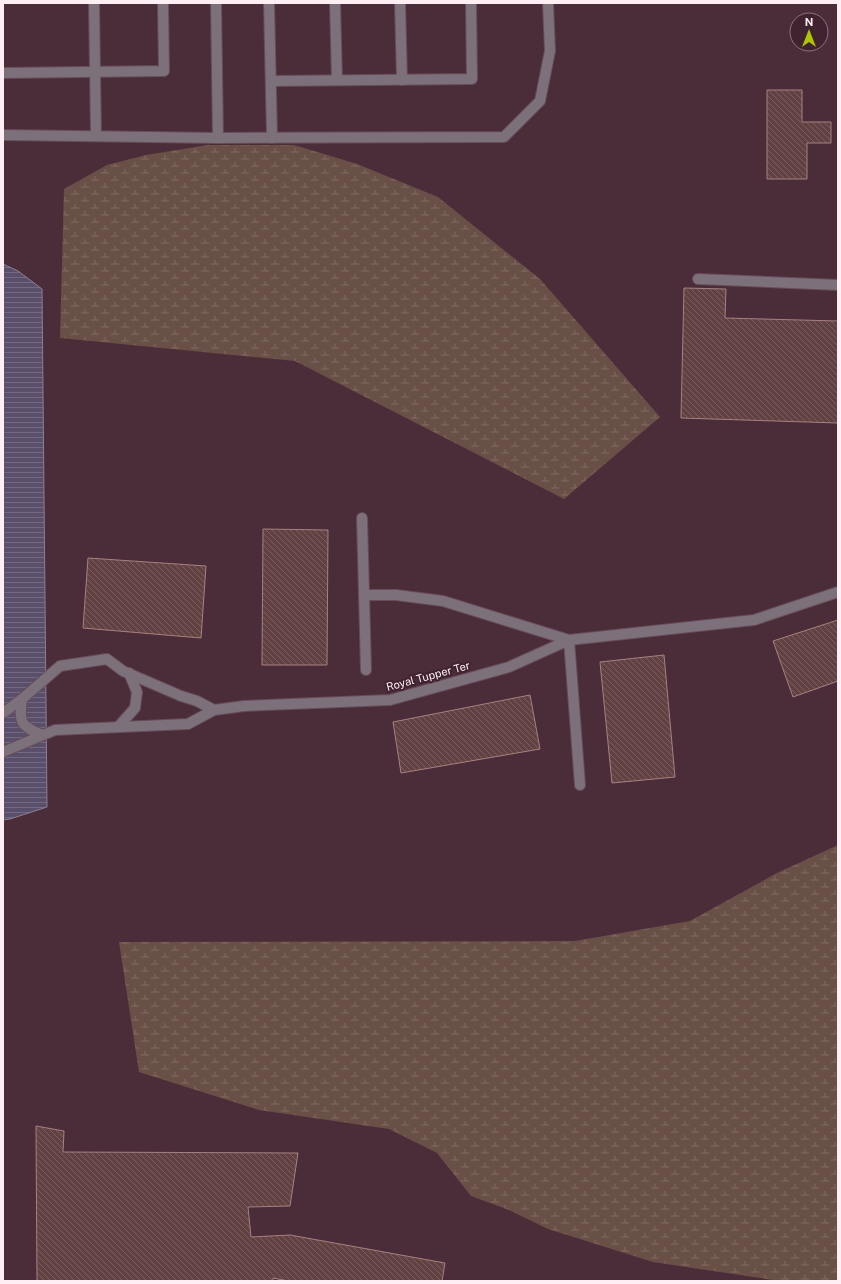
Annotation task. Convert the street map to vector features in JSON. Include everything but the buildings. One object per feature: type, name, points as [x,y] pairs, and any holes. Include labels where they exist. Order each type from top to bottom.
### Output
[{"type":"street","points":[[94,3],[96,136]]},
{"type":"street","points":[[3,73],[164,71],[163,3]]},
{"type":"street","points":[[216,3],[218,138]]},
{"type":"street","points":[[270,3],[272,138]]},
{"type":"street","points":[[335,3],[337,80]]},
{"type":"street","points":[[400,3],[402,80]]},
{"type":"street","points":[[271,81],[472,79],[471,3]]},
{"type":"street","points":[[3,135],[218,138],[504,137],[540,101],[550,51],[548,3]]},
{"type":"street","points":[[698,279],[838,285]]},
{"type":"street","points":[[362,518],[366,670]]},
{"type":"street","name":"Royal Tupper Ter","points":[[3,752],[55,730],[188,724],[214,710],[244,706],[390,700],[509,667],[569,640],[754,620],[838,592]]},
{"type":"street","name":"Royal Tupper Ter","points":[[364,595],[396,595],[443,601],[569,640]]},
{"type":"street","points":[[569,640],[580,785]]},
{"type":"street","points":[[3,713],[22,699],[60,666],[107,660],[129,673],[181,696],[197,701],[214,710]]},
{"type":"street","points":[[118,727],[135,708],[137,692],[129,673]]},
{"type":"street","points":[[22,699],[20,718],[24,726],[43,735]]},
{"type":"green space","points":[[208,145],[294,145],[357,164],[438,197],[540,279],[660,417],[564,499],[295,361],[60,338],[64,189],[107,165],[146,155]]},
{"type":"green space","points":[[838,845],[838,1281],[780,1281],[653,1262],[548,1229],[509,1210],[471,1196],[437,1153],[389,1129],[259,1110],[139,1072],[119,942],[575,941],[690,921],[777,873]]},
{"type":"shaded area","points":[[3,264],[18,271],[42,289],[47,807],[3,820]]}]
